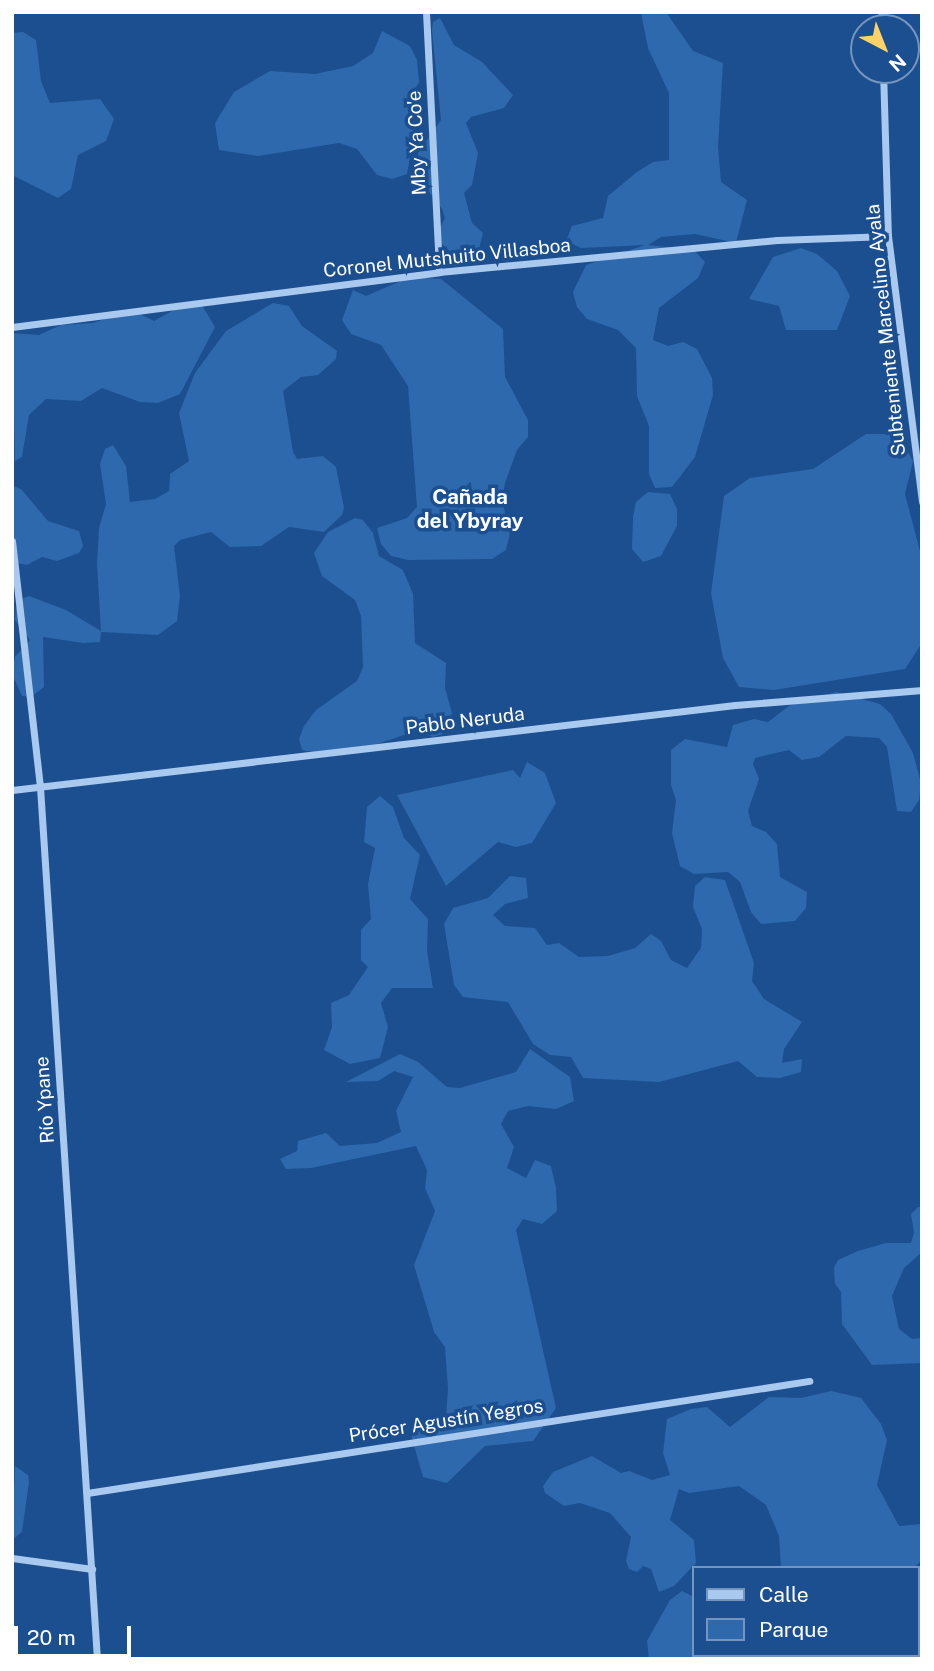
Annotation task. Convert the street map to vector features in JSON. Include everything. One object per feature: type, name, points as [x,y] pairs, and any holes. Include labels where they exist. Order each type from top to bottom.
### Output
[{"type":"street","name":"Mby Ya Co'e","points":[[426,12],[439,272]]},
{"type":"street","name":"Subteniente Marcelino Ayala","points":[[883,84],[888,236],[918,432],[922,502]]},
{"type":"street","name":"Coronel Mutshuito Villasboa","points":[[12,327],[439,272],[777,240],[888,236]]},
{"type":"street","name":"Río Ypane","points":[[12,541],[40,787],[97,1659]]},
{"type":"street","name":"Pablo Neruda","points":[[12,790],[736,705],[922,690]]},
{"type":"street","name":"Prócer Agustín Yegros","points":[[87,1493],[809,1381]]},
{"type":"street","points":[[12,1558],[92,1569]]},
{"type":"green space","points":[[641,12],[666,12],[693,51],[723,63],[718,147],[721,182],[747,200],[736,243],[695,234],[661,237],[648,245],[694,250],[705,262],[698,278],[659,308],[653,340],[668,346],[683,342],[697,349],[712,378],[713,395],[695,457],[672,487],[655,488],[649,474],[649,426],[637,396],[636,348],[618,330],[587,319],[577,307],[573,292],[586,265],[645,245],[581,248],[566,241],[572,226],[603,218],[608,196],[637,172],[653,162],[669,160],[669,93],[648,48]]},
{"type":"green space","points":[[440,18],[454,45],[482,62],[513,95],[504,108],[471,117],[466,123],[478,153],[472,185],[464,193],[472,223],[483,233],[479,249],[466,259],[457,258],[440,242],[437,234],[445,218],[442,209],[418,177],[418,153],[441,120],[432,30],[433,22]]},
{"type":"green space","points":[[382,31],[410,46],[417,60],[419,82],[407,103],[414,133],[407,174],[392,179],[377,175],[357,149],[339,143],[258,156],[219,150],[215,123],[234,92],[270,71],[315,74],[353,66],[373,53]]},
{"type":"green space","points":[[23,32],[36,40],[41,81],[50,103],[100,99],[114,119],[106,141],[78,155],[71,189],[58,198],[12,175],[12,33]]},
{"type":"green space","points":[[801,248],[817,254],[837,271],[850,296],[837,330],[786,330],[779,306],[749,299],[773,257]]},
{"type":"green space","points":[[410,277],[441,279],[503,329],[505,377],[528,420],[528,437],[517,450],[505,483],[502,500],[510,533],[506,550],[492,559],[408,560],[391,556],[381,544],[377,528],[407,518],[417,507],[408,386],[381,345],[351,334],[342,320],[353,290],[366,296]]},
{"type":"green space","points":[[188,302],[203,307],[215,327],[180,394],[158,403],[140,402],[102,388],[81,401],[46,399],[29,415],[22,457],[15,461],[12,333],[39,335],[61,325],[93,323],[116,315],[140,314],[154,321]]},
{"type":"green space","points":[[273,303],[289,306],[302,326],[337,351],[336,359],[318,375],[301,377],[283,391],[293,452],[297,459],[323,456],[336,467],[344,508],[342,515],[324,532],[289,527],[261,546],[230,547],[211,532],[180,540],[174,546],[180,596],[177,621],[158,635],[101,632],[100,642],[83,643],[43,637],[44,687],[31,697],[22,696],[12,674],[15,657],[30,640],[15,620],[16,605],[22,599],[29,596],[66,610],[101,631],[97,563],[99,528],[106,504],[100,464],[105,449],[113,445],[126,466],[130,502],[155,499],[169,491],[170,474],[189,461],[179,413],[195,373],[226,331]]},
{"type":"green space","points":[[866,434],[897,434],[913,461],[905,494],[922,559],[922,643],[905,669],[774,690],[739,687],[723,658],[711,593],[724,496],[750,478],[813,469]]},
{"type":"green space","points":[[12,485],[22,490],[48,521],[79,531],[83,546],[79,553],[57,561],[42,557],[27,565],[12,562]]},
{"type":"green space","points":[[648,492],[670,494],[677,509],[677,526],[661,556],[643,562],[632,549],[633,517],[636,502]]},
{"type":"green space","points":[[355,518],[363,520],[373,533],[379,556],[403,570],[413,594],[415,643],[446,663],[445,688],[452,713],[446,733],[433,737],[416,731],[377,744],[313,752],[302,750],[299,739],[304,726],[316,710],[357,681],[363,667],[361,616],[355,600],[322,576],[314,553],[328,532]]},
{"type":"green space","points":[[836,692],[880,704],[891,714],[913,753],[921,783],[919,800],[911,812],[897,811],[887,747],[879,738],[846,736],[819,757],[802,760],[789,750],[755,758],[753,764],[759,779],[748,811],[752,826],[766,832],[777,844],[780,877],[807,892],[806,908],[795,921],[761,924],[751,912],[740,882],[728,872],[694,874],[680,866],[672,833],[676,800],[671,785],[671,750],[685,739],[727,747],[733,725],[754,719],[768,722],[790,705]]},
{"type":"green space","points":[[527,762],[545,773],[556,803],[532,843],[516,847],[498,842],[446,886],[397,795],[513,770],[520,778]]},
{"type":"green space","points":[[380,796],[393,807],[404,838],[420,855],[410,899],[428,919],[427,951],[433,988],[392,988],[381,1003],[388,1027],[380,1058],[350,1064],[324,1050],[332,1027],[331,1003],[349,995],[368,967],[361,960],[361,930],[371,919],[368,884],[375,848],[364,842],[367,807]]},
{"type":"green space","points":[[510,876],[526,878],[528,898],[505,904],[493,915],[505,926],[535,928],[547,945],[559,943],[579,957],[608,956],[635,948],[651,934],[661,941],[671,960],[687,968],[701,948],[702,929],[693,907],[695,886],[705,877],[725,880],[754,963],[752,981],[764,999],[802,1022],[784,1049],[782,1063],[802,1059],[801,1072],[780,1078],[757,1077],[738,1061],[659,1082],[583,1078],[571,1057],[550,1055],[533,1044],[508,1002],[463,997],[454,985],[444,924],[453,908],[488,898]]},
{"type":"green space","points":[[530,1049],[570,1077],[574,1101],[556,1109],[528,1106],[508,1111],[501,1124],[514,1147],[507,1168],[526,1178],[535,1160],[551,1166],[556,1188],[557,1211],[542,1224],[523,1219],[516,1230],[556,1408],[533,1441],[485,1446],[447,1483],[423,1477],[411,1435],[446,1417],[448,1389],[445,1347],[434,1332],[414,1265],[435,1211],[425,1188],[427,1170],[416,1146],[311,1168],[286,1169],[280,1159],[297,1151],[298,1141],[326,1133],[340,1146],[377,1143],[401,1132],[396,1111],[413,1077],[394,1071],[378,1081],[346,1082],[400,1054],[418,1062],[447,1087],[460,1088],[516,1072]]},
{"type":"green space","points":[[918,1207],[922,1207],[922,1252],[904,1268],[892,1296],[899,1329],[912,1339],[922,1338],[922,1363],[872,1365],[842,1324],[841,1292],[835,1284],[834,1268],[838,1260],[858,1251],[886,1243],[911,1243],[914,1233],[911,1214]]},
{"type":"green space","points":[[831,1391],[861,1398],[881,1424],[887,1440],[877,1485],[899,1526],[922,1524],[922,1560],[916,1566],[781,1566],[779,1536],[766,1505],[739,1486],[689,1493],[679,1489],[670,1520],[694,1540],[696,1563],[674,1586],[659,1592],[651,1569],[643,1566],[637,1572],[629,1569],[626,1561],[631,1537],[610,1513],[580,1503],[564,1506],[545,1493],[543,1486],[553,1472],[592,1456],[621,1473],[629,1471],[652,1480],[670,1475],[663,1453],[667,1419],[691,1409],[707,1407],[730,1427],[769,1397],[801,1398]]},
{"type":"green space","points":[[15,1466],[28,1475],[29,1482],[22,1532],[12,1540]]},
{"type":"green space","points":[[682,1591],[692,1596],[692,1657],[899,1659],[649,1659],[647,1641],[670,1600]]},
{"type":"district","name":"Cañada del Ybyray","points":[[470,509]]}]
